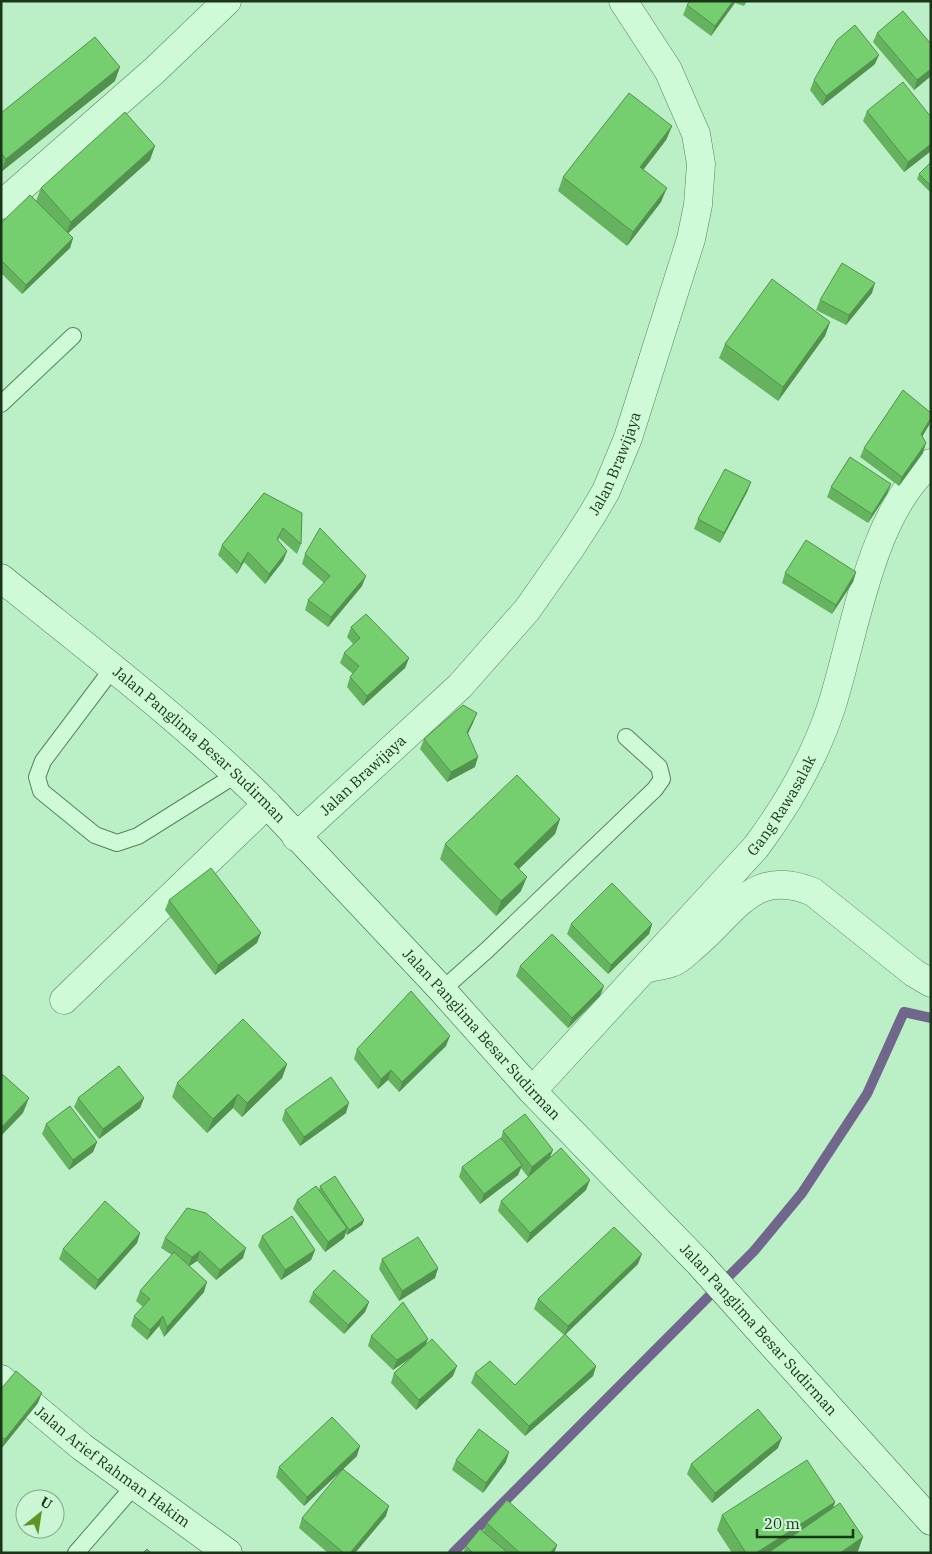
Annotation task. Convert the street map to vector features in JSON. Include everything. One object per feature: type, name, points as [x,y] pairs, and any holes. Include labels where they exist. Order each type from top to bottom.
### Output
[{"type":"street","points":[[1,205],[155,70],[227,1]]},
{"type":"street","name":"Jalan Brawijaya","points":[[296,837],[460,686],[527,610],[592,515],[606,491],[628,438],[692,239],[698,205],[701,164],[696,134],[668,70],[622,1]]},
{"type":"street","name":"Gang Rawasalak","points":[[532,1091],[756,848],[781,813],[805,772],[831,708],[887,522],[909,486],[931,462]]},
{"type":"street","name":"Jalan Panglima Besar Sudirman","points":[[1,578],[113,668],[237,774],[442,990],[532,1091],[687,1253],[699,1263],[931,1521]]},
{"type":"street","points":[[64,1000],[266,804]]},
{"type":"street","points":[[645,968],[673,963],[708,935],[752,891],[770,884],[797,885],[813,892],[914,973],[931,983]]},
{"type":"street","name":"Jalan Arief Rahman Hakim","points":[[1,1379],[82,1447],[228,1553]]},
{"type":"lane","points":[[1,404],[73,336]]},
{"type":"lane","points":[[113,668],[43,761],[37,777],[41,791],[95,835],[117,843],[138,836],[237,774]]},
{"type":"lane","points":[[442,990],[487,950],[654,789],[662,778],[659,767],[626,737]]},
{"type":"lane","points":[[76,1553],[134,1486]]},
{"type":"building","points":[[690,1],[733,1],[715,26],[687,5]]},
{"type":"building","points":[[903,11],[931,44],[931,69],[917,80],[877,33]]},
{"type":"building","points":[[855,25],[879,55],[826,96],[814,80],[837,40]]},
{"type":"building","points":[[95,37],[120,67],[6,159],[1,153],[1,113]]},
{"type":"building","points":[[903,82],[931,117],[931,144],[908,162],[867,111]]},
{"type":"building","points":[[629,93],[672,126],[640,167],[667,188],[633,232],[563,177]]},
{"type":"building","points":[[125,112],[155,146],[71,222],[41,188]]},
{"type":"building","points":[[931,162],[931,186],[919,174]]},
{"type":"building","points":[[30,195],[73,238],[26,285],[1,260],[1,223]]},
{"type":"building","points":[[842,263],[875,283],[849,315],[820,300]]},
{"type":"building","points":[[772,279],[830,322],[783,387],[725,344]]},
{"type":"building","points":[[903,390],[931,413],[931,418],[921,434],[926,443],[902,477],[864,448]]},
{"type":"building","points":[[850,457],[891,484],[872,514],[831,487]]},
{"type":"building","points":[[725,469],[751,482],[724,533],[698,519]]},
{"type":"building","points":[[264,493],[302,513],[301,544],[283,528],[277,539],[287,551],[269,574],[248,552],[241,564],[222,545]]},
{"type":"building","points":[[320,528],[366,576],[331,617],[308,600],[330,576],[305,554]]},
{"type":"building","points":[[806,540],[856,572],[836,605],[785,573]]},
{"type":"building","points":[[366,614],[409,658],[367,696],[350,677],[359,666],[344,653],[360,638],[351,627]]},
{"type":"building","points":[[463,705],[477,713],[467,732],[478,757],[451,772],[424,739]]},
{"type":"building","points":[[517,775],[560,819],[514,864],[527,877],[501,901],[445,844]]},
{"type":"building","points":[[211,868],[261,933],[218,965],[169,900]]},
{"type":"building","points":[[612,883],[652,924],[611,965],[571,924]]},
{"type":"building","points":[[552,934],[604,986],[572,1018],[520,966]]},
{"type":"building","points":[[411,991],[450,1036],[402,1082],[391,1070],[381,1079],[357,1049]]},
{"type":"building","points":[[243,1019],[287,1064],[247,1103],[238,1094],[213,1119],[177,1083]]},
{"type":"building","points":[[119,1066],[144,1098],[103,1129],[78,1098]]},
{"type":"building","points":[[1,1073],[29,1098],[1,1128]]},
{"type":"building","points":[[331,1077],[349,1103],[304,1137],[285,1110]]},
{"type":"building","points":[[70,1106],[97,1142],[73,1160],[46,1124]]},
{"type":"building","points":[[525,1114],[553,1150],[532,1167],[503,1131]]},
{"type":"building","points":[[501,1138],[522,1165],[484,1194],[462,1167]]},
{"type":"building","points":[[561,1148],[590,1180],[530,1233],[501,1201]]},
{"type":"building","points":[[335,1176],[364,1220],[349,1230],[320,1186]]},
{"type":"building","points":[[316,1186],[347,1228],[328,1242],[297,1200]]},
{"type":"building","points":[[105,1201],[140,1233],[98,1280],[63,1249]]},
{"type":"building","points":[[187,1208],[206,1213],[246,1248],[220,1270],[200,1251],[192,1257],[165,1238]]},
{"type":"building","points":[[292,1216],[315,1250],[285,1270],[262,1236]]},
{"type":"building","points":[[614,1227],[642,1254],[568,1326],[538,1299]]},
{"type":"building","points":[[418,1237],[438,1268],[402,1291],[382,1259]]},
{"type":"building","points":[[174,1252],[207,1282],[167,1327],[163,1316],[150,1330],[134,1316],[150,1299],[140,1291]]},
{"type":"building","points":[[334,1270],[369,1302],[348,1325],[313,1292]]},
{"type":"building","points":[[403,1302],[428,1339],[397,1360],[371,1336]]},
{"type":"building","points":[[565,1334],[596,1366],[529,1426],[475,1373],[490,1361],[515,1385]]},
{"type":"building","points":[[432,1339],[457,1366],[419,1400],[394,1373]]},
{"type":"building","points":[[16,1371],[42,1393],[5,1439],[1,1437],[1,1389]]},
{"type":"building","points":[[758,1409],[782,1438],[715,1493],[691,1464]]},
{"type":"building","points":[[332,1417],[360,1446],[307,1497],[279,1467]]},
{"type":"building","points":[[479,1429],[509,1452],[486,1483],[456,1460]]},
{"type":"building","points":[[807,1460],[835,1502],[756,1553],[746,1553],[722,1515]]},
{"type":"building","points":[[343,1469],[389,1506],[350,1553],[344,1553],[302,1518]]},
{"type":"building","points":[[507,1500],[557,1545],[550,1553],[520,1553],[487,1523]]},
{"type":"building","points":[[840,1503],[863,1537],[840,1553],[768,1553]]},
{"type":"building","points":[[480,1529],[508,1553],[473,1553],[466,1546]]},
{"type":"building","points":[[147,1549],[151,1553],[143,1553]]},
{"type":"waterway","points":[[453,1553],[754,1251],[802,1193],[867,1094],[904,1012],[931,1018]]}]
